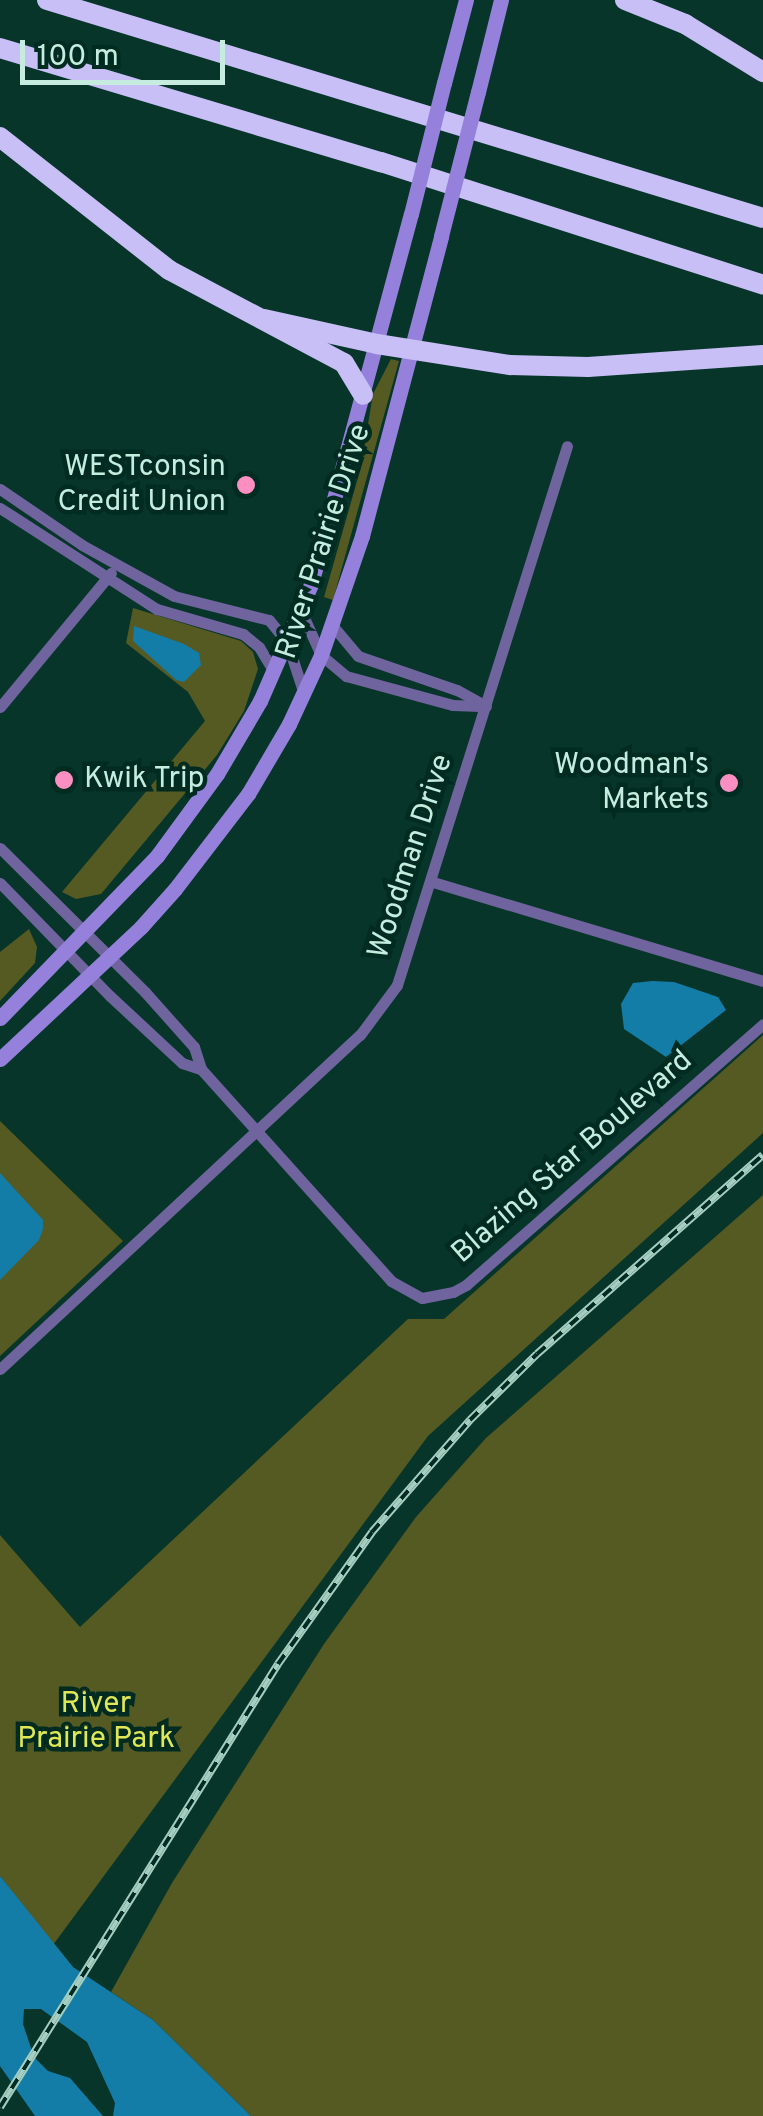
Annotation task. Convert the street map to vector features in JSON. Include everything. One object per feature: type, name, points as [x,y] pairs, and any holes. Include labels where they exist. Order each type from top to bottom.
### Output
[{"type":"highway","points":[[47,0],[763,218]]},
{"type":"highway","points":[[625,0],[686,24],[763,72]]},
{"type":"highway","points":[[0,48],[381,162],[763,285]]},
{"type":"highway","points":[[0,137],[169,270],[344,363],[362,395]]},
{"type":"highway","points":[[264,319],[411,350],[560,367],[763,355]]},
{"type":"main road","name":"River Prairie Drive","points":[[0,1018],[157,856],[204,793],[274,672],[301,611],[377,344],[466,0]]},
{"type":"main road","name":"River Prairie Drive","points":[[0,1059],[111,956],[176,888],[231,819],[304,694],[362,536],[501,0]]},
{"type":"street","name":"Woodman Drive","points":[[0,1369],[381,1010],[408,960],[567,446]]},
{"type":"street","points":[[0,489],[118,566],[188,602],[270,620],[287,642],[304,694]]},
{"type":"street","points":[[0,508],[106,578],[176,617],[242,634],[259,646],[274,672]]},
{"type":"street","points":[[0,707],[118,566]]},
{"type":"street","points":[[301,611],[321,654],[346,676],[453,705],[486,706]]},
{"type":"street","points":[[332,625],[358,656],[458,690],[486,706]]},
{"type":"street","name":"Blazing Star Boulevard","points":[[0,848],[111,956],[194,1047],[201,1069],[391,1281],[413,1296],[433,1298],[466,1285],[763,1024]]},
{"type":"street","points":[[432,882],[763,981]]},
{"type":"street","name":"Blazing Star Boulevard","points":[[0,883],[182,1062],[201,1069]]},
{"type":"green space","points":[[391,359],[399,361],[333,600],[324,597],[361,467],[373,394]]},
{"type":"green space","points":[[133,608],[241,641],[253,652],[258,669],[244,711],[217,755],[101,894],[76,899],[62,892],[205,721],[188,692],[126,643]]},
{"type":"green space","points":[[29,929],[37,947],[35,963],[0,1001],[0,952]]},
{"type":"green space","name":"River Prairie Park","points":[[763,1035],[763,1133],[428,1436],[53,1945],[0,1876],[0,1535],[80,1627],[408,1319],[444,1319]]},
{"type":"green space","points":[[0,1121],[123,1241],[0,1356]]},
{"type":"green space","points":[[763,1195],[763,2116],[251,2116],[153,2020],[111,1992],[172,1883],[324,1644],[416,1517],[486,1438]]},
{"type":"water","points":[[134,626],[184,644],[199,653],[201,665],[184,682],[176,680],[133,641]]},
{"type":"water","points":[[674,982],[718,997],[726,1010],[666,1057],[624,1029],[621,1004],[633,983]]},
{"type":"water","points":[[0,1173],[43,1220],[43,1229],[39,1240],[0,1280]]},
{"type":"water","points":[[0,1876],[73,1967],[153,2020],[251,2116],[113,2116],[115,2103],[87,2042],[41,2009],[24,2009],[23,2024],[34,2057],[48,2071],[70,2078],[103,2116],[35,2116],[0,2066]]},
{"type":"railway","points":[[0,2107],[278,1664],[372,1532],[470,1420],[537,1354],[763,1155]]},
{"type":"place","name":"WESTconsin Credit Union","points":[[246,485]]},
{"type":"place","name":"Kwik Trip","points":[[64,780]]},
{"type":"place","name":"Woodman's Markets","points":[[729,783]]}]
